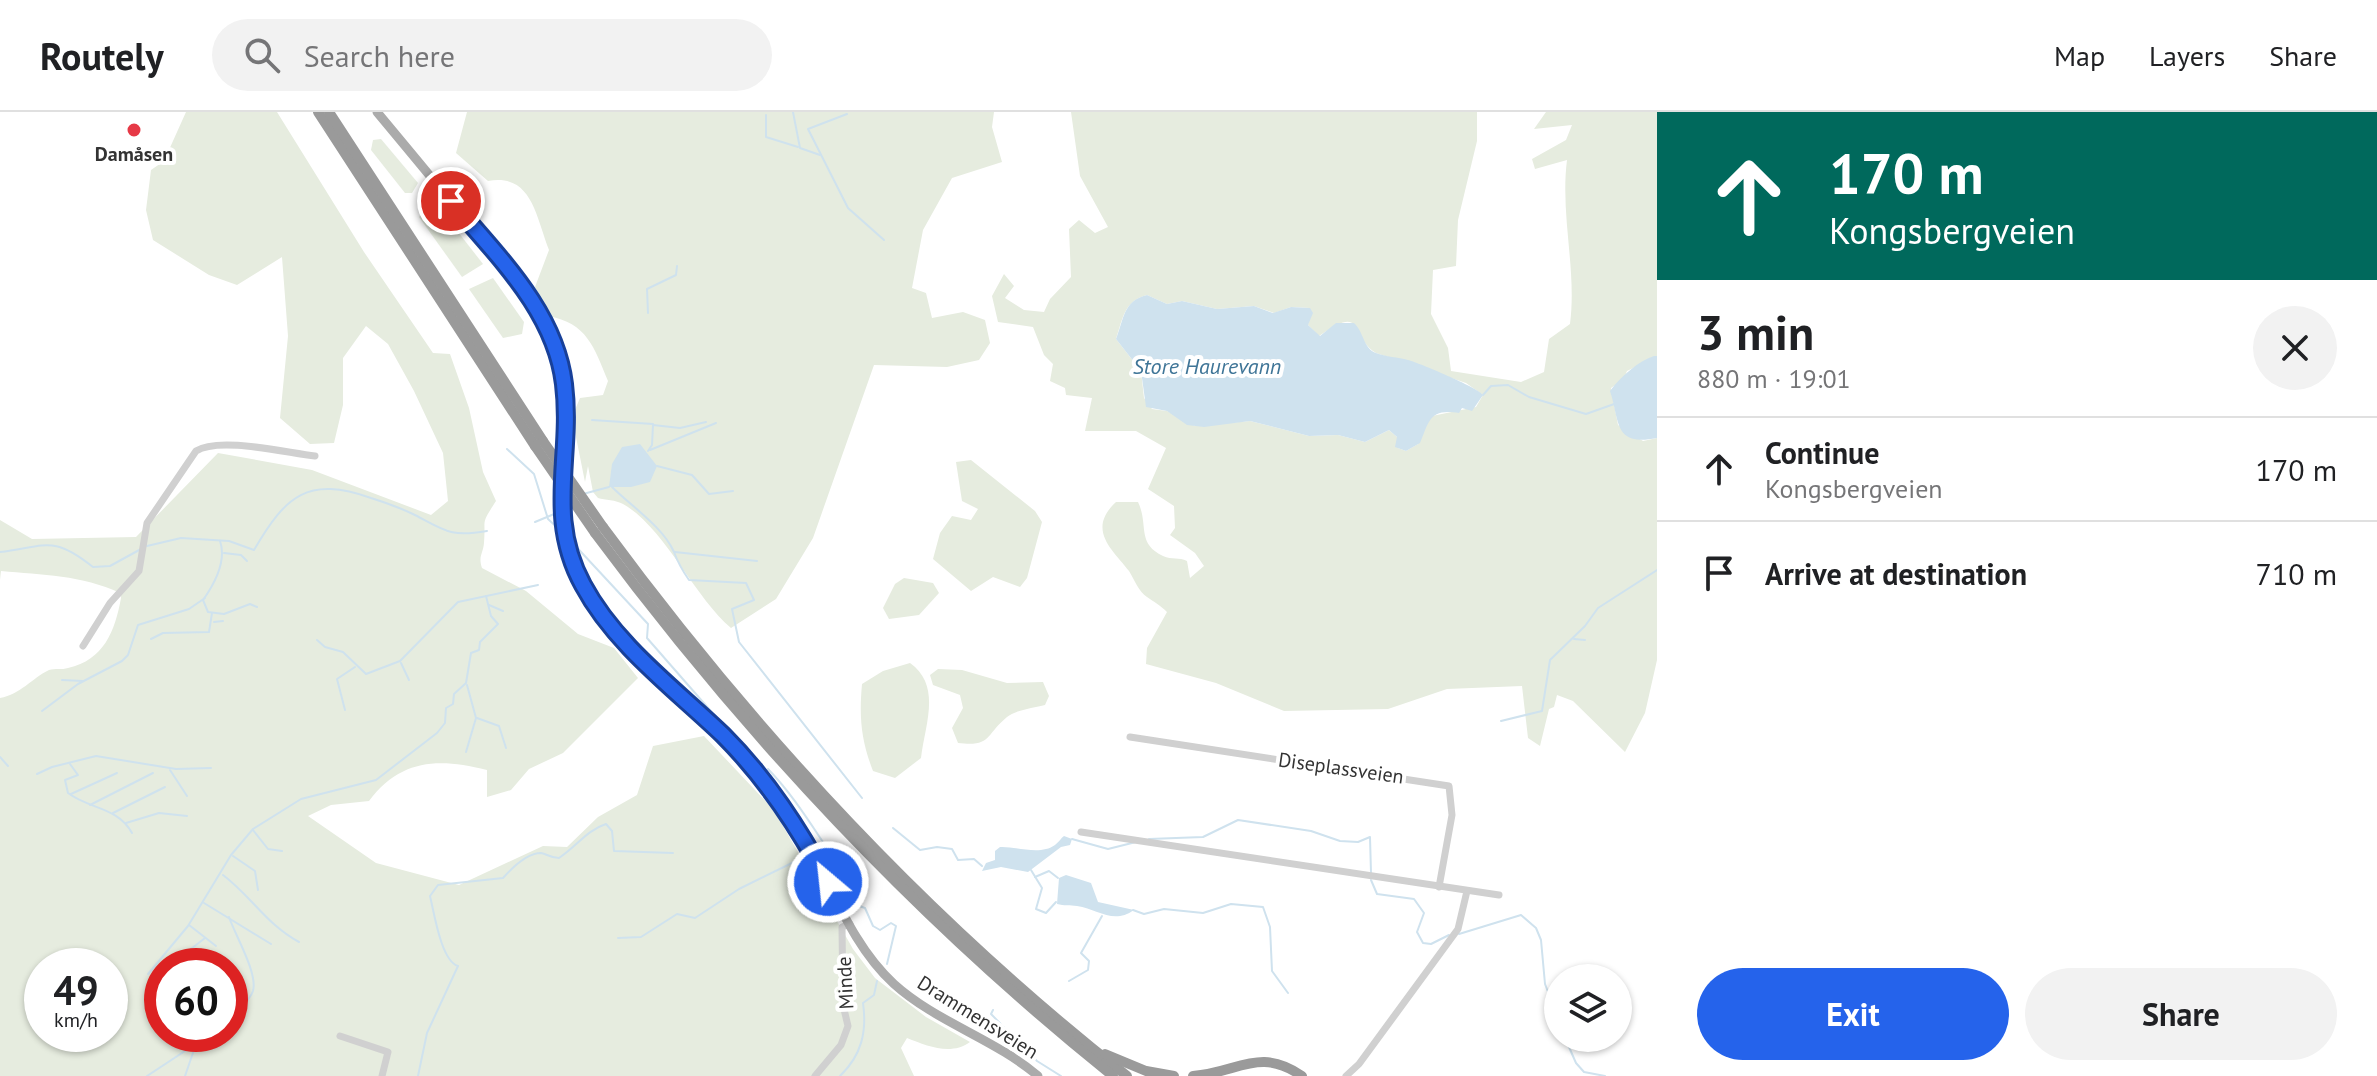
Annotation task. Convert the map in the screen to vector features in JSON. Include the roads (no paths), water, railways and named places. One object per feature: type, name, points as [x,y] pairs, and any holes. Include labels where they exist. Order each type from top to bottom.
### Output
[{"type":"highway","points":[[318,112],[539,443],[697,665],[825,811],[980,963],[1113,1076]]},
{"type":"highway","points":[[329,112],[539,443]]},
{"type":"highway","points":[[599,530],[710,667],[844,818],[958,930],[1127,1076]]},
{"type":"highway","points":[[1092,1048],[1136,1068],[1174,1076]]},
{"type":"highway","points":[[1193,1076],[1267,1060],[1282,1064],[1302,1076]]},
{"type":"highway","points":[[1234,1076],[1260,1064],[1280,1067],[1295,1076]]},
{"type":"main road","name":"Drammensveien","points":[[377,112],[521,286],[550,333],[559,361],[565,404],[561,519],[570,556],[584,589],[634,650],[738,751],[797,827],[846,925],[873,961],[901,989],[1038,1076]]},
{"type":"street","points":[[83,646],[106,608],[139,571],[147,523],[196,451],[208,445],[225,445],[315,456]]},
{"type":"street","name":"Diseplassveien","points":[[1130,737],[1449,786],[1452,815],[1439,887]]},
{"type":"street","points":[[1081,832],[1499,895]]},
{"type":"street","points":[[1346,1076],[1355,1072],[1458,929],[1467,891]]},
{"type":"street","name":"Minde","points":[[815,1076],[841,1045],[848,1026],[843,1005],[846,925]]},
{"type":"street","points":[[340,1036],[388,1052],[382,1076]]},
{"type":"water","name":"Store Haurevann","points":[[1147,295],[1167,304],[1182,301],[1217,309],[1254,306],[1273,313],[1291,307],[1310,308],[1313,313],[1308,325],[1320,336],[1336,323],[1354,323],[1372,351],[1424,366],[1460,381],[1483,395],[1472,411],[1462,408],[1459,413],[1436,415],[1428,423],[1420,443],[1406,451],[1395,447],[1397,437],[1389,430],[1365,442],[1338,435],[1309,436],[1250,421],[1204,427],[1187,425],[1167,411],[1146,407],[1141,371],[1116,339],[1129,306]]},
{"type":"water","points":[[1657,356],[1657,438],[1632,439],[1621,429],[1610,391],[1631,369]]},
{"type":"water","points":[[640,444],[657,466],[650,482],[631,487],[609,487],[612,464],[622,447]]},
{"type":"water","points":[[1064,836],[1072,839],[1070,845],[1061,847],[1028,872],[1001,867],[982,871],[986,863],[995,860],[995,851],[1000,847],[1042,850],[1055,845]]},
{"type":"water","points":[[1066,875],[1091,883],[1098,902],[1134,910],[1112,916],[1057,904],[1059,878]]},
{"type":"waterway","points":[[793,112],[800,148],[820,155]]},
{"type":"waterway","points":[[847,114],[808,129],[848,208],[884,240]]},
{"type":"waterway","points":[[766,115],[766,137],[798,147]]},
{"type":"waterway","points":[[648,313],[647,289],[676,275],[677,266]]},
{"type":"waterway","points":[[1483,395],[1491,386],[1508,385],[1529,397],[1586,414],[1617,403]]},
{"type":"waterway","points":[[592,420],[653,424]]},
{"type":"waterway","points":[[648,451],[652,445],[653,425],[680,428],[706,422]]},
{"type":"waterway","points":[[650,450],[716,423]]},
{"type":"waterway","points":[[507,449],[534,474],[548,519],[562,532]]},
{"type":"waterway","points":[[657,466],[692,475],[709,494],[733,491]]},
{"type":"waterway","points":[[583,494],[609,487]]},
{"type":"waterway","points":[[612,487],[662,534],[689,580],[746,583],[754,600],[732,609],[739,642],[862,798]]},
{"type":"waterway","points":[[147,546],[181,538],[229,541],[254,550],[288,504],[315,490],[331,489],[389,504],[450,532],[487,531]]},
{"type":"waterway","points":[[535,522],[559,512]]},
{"type":"waterway","points":[[569,539],[648,624],[647,638],[716,717]]},
{"type":"waterway","points":[[220,541],[221,564],[203,600],[208,612],[224,614],[250,604],[257,607]]},
{"type":"waterway","points":[[0,552],[49,545],[68,550],[93,567],[110,566],[141,549]]},
{"type":"waterway","points":[[675,552],[757,561]]},
{"type":"waterway","points":[[224,553],[241,555],[247,561]]},
{"type":"waterway","points":[[1501,721],[1542,711],[1550,660],[1585,626],[1598,608],[1657,570]]},
{"type":"waterway","points":[[317,640],[325,647],[343,652],[366,674],[400,661],[458,602],[538,585]]},
{"type":"waterway","points":[[170,948],[188,926],[231,855],[253,829],[301,799],[376,780],[437,733],[445,723],[446,708],[453,704],[454,694],[466,683],[471,653],[479,650],[480,642],[498,624],[491,616],[486,596]]},
{"type":"waterway","points":[[42,711],[78,684],[122,661],[128,655],[138,625],[189,609],[205,598]]},
{"type":"waterway","points":[[489,605],[503,611]]},
{"type":"waterway","points":[[151,639],[163,633],[209,632],[212,613]]},
{"type":"waterway","points":[[214,622],[223,621]]},
{"type":"waterway","points":[[1574,639],[1585,640]]},
{"type":"waterway","points":[[401,663],[409,680]]},
{"type":"waterway","points":[[345,710],[337,679],[355,667]]},
{"type":"waterway","points":[[62,680],[83,681]]},
{"type":"waterway","points":[[466,752],[476,718],[467,685]]},
{"type":"waterway","points":[[477,718],[499,726],[506,748]]},
{"type":"waterway","points":[[37,774],[96,756],[176,769],[211,768]]},
{"type":"waterway","points":[[0,757],[8,766]]},
{"type":"waterway","points":[[70,764],[78,775],[65,780],[68,793],[111,813],[132,833]]},
{"type":"waterway","points":[[768,769],[793,798],[858,890],[861,895],[859,906],[865,908],[873,926],[880,930],[891,923],[896,926],[887,964]]},
{"type":"waterway","points":[[170,770],[187,796]]},
{"type":"waterway","points":[[71,794],[117,773]]},
{"type":"waterway","points":[[90,805],[153,773]]},
{"type":"waterway","points":[[113,813],[165,787]]},
{"type":"waterway","points":[[126,823],[159,813],[187,816]]},
{"type":"waterway","points":[[1149,839],[1203,837],[1238,820],[1311,831],[1340,841],[1358,842],[1370,837],[1371,873]]},
{"type":"waterway","points":[[418,1076],[427,1033],[458,966],[447,955],[436,924],[430,896],[438,885],[503,878],[520,862],[536,854],[559,858],[593,830],[606,824],[612,831],[614,851],[673,853]]},
{"type":"waterway","points":[[893,828],[920,850],[937,847],[952,849],[958,860],[974,859],[982,866]]},
{"type":"waterway","points":[[253,830],[268,849],[282,851]]},
{"type":"waterway","points":[[1072,839],[1108,849],[1136,842]]},
{"type":"waterway","points":[[233,856],[255,871],[258,890]]},
{"type":"waterway","points":[[618,938],[641,937],[677,914],[695,918],[739,889],[796,861]]},
{"type":"waterway","points":[[1031,870],[1042,888],[1036,909],[1046,913],[1056,902]]},
{"type":"waterway","points":[[1035,877],[1049,871],[1058,878]]},
{"type":"waterway","points":[[223,875],[278,927],[299,942]]},
{"type":"waterway","points":[[1371,880],[1377,894],[1414,899],[1424,913],[1417,932],[1423,943],[1431,944],[1449,935]]},
{"type":"waterway","points":[[204,903],[271,944]]},
{"type":"waterway","points":[[1133,910],[1144,914],[1164,909],[1203,913],[1231,904],[1263,907],[1270,927],[1272,971],[1288,993]]},
{"type":"waterway","points":[[1459,934],[1521,915],[1536,928],[1541,940],[1544,973]]},
{"type":"waterway","points":[[1069,981],[1088,970],[1089,961],[1081,953],[1102,916]]},
{"type":"waterway","points":[[229,917],[242,948]]},
{"type":"waterway","points":[[189,925],[216,946]]},
{"type":"waterway","points":[[192,948],[205,938]]},
{"type":"waterway","points":[[248,962],[254,983],[248,1000]]},
{"type":"waterway","points":[[840,1076],[858,1051],[863,1033],[863,1003],[874,995],[877,981]]},
{"type":"waterway","points":[[993,1010],[991,1014],[1037,1061],[1061,1076]]},
{"type":"waterway","points":[[147,1076],[183,1052]]},
{"type":"waterway","points":[[185,1076],[193,1052]]},
{"type":"waterway","points":[[1571,1052],[1584,1072],[1605,1076]]},
{"type":"place","name":"Damåsen","points":[[134,130]]}]
